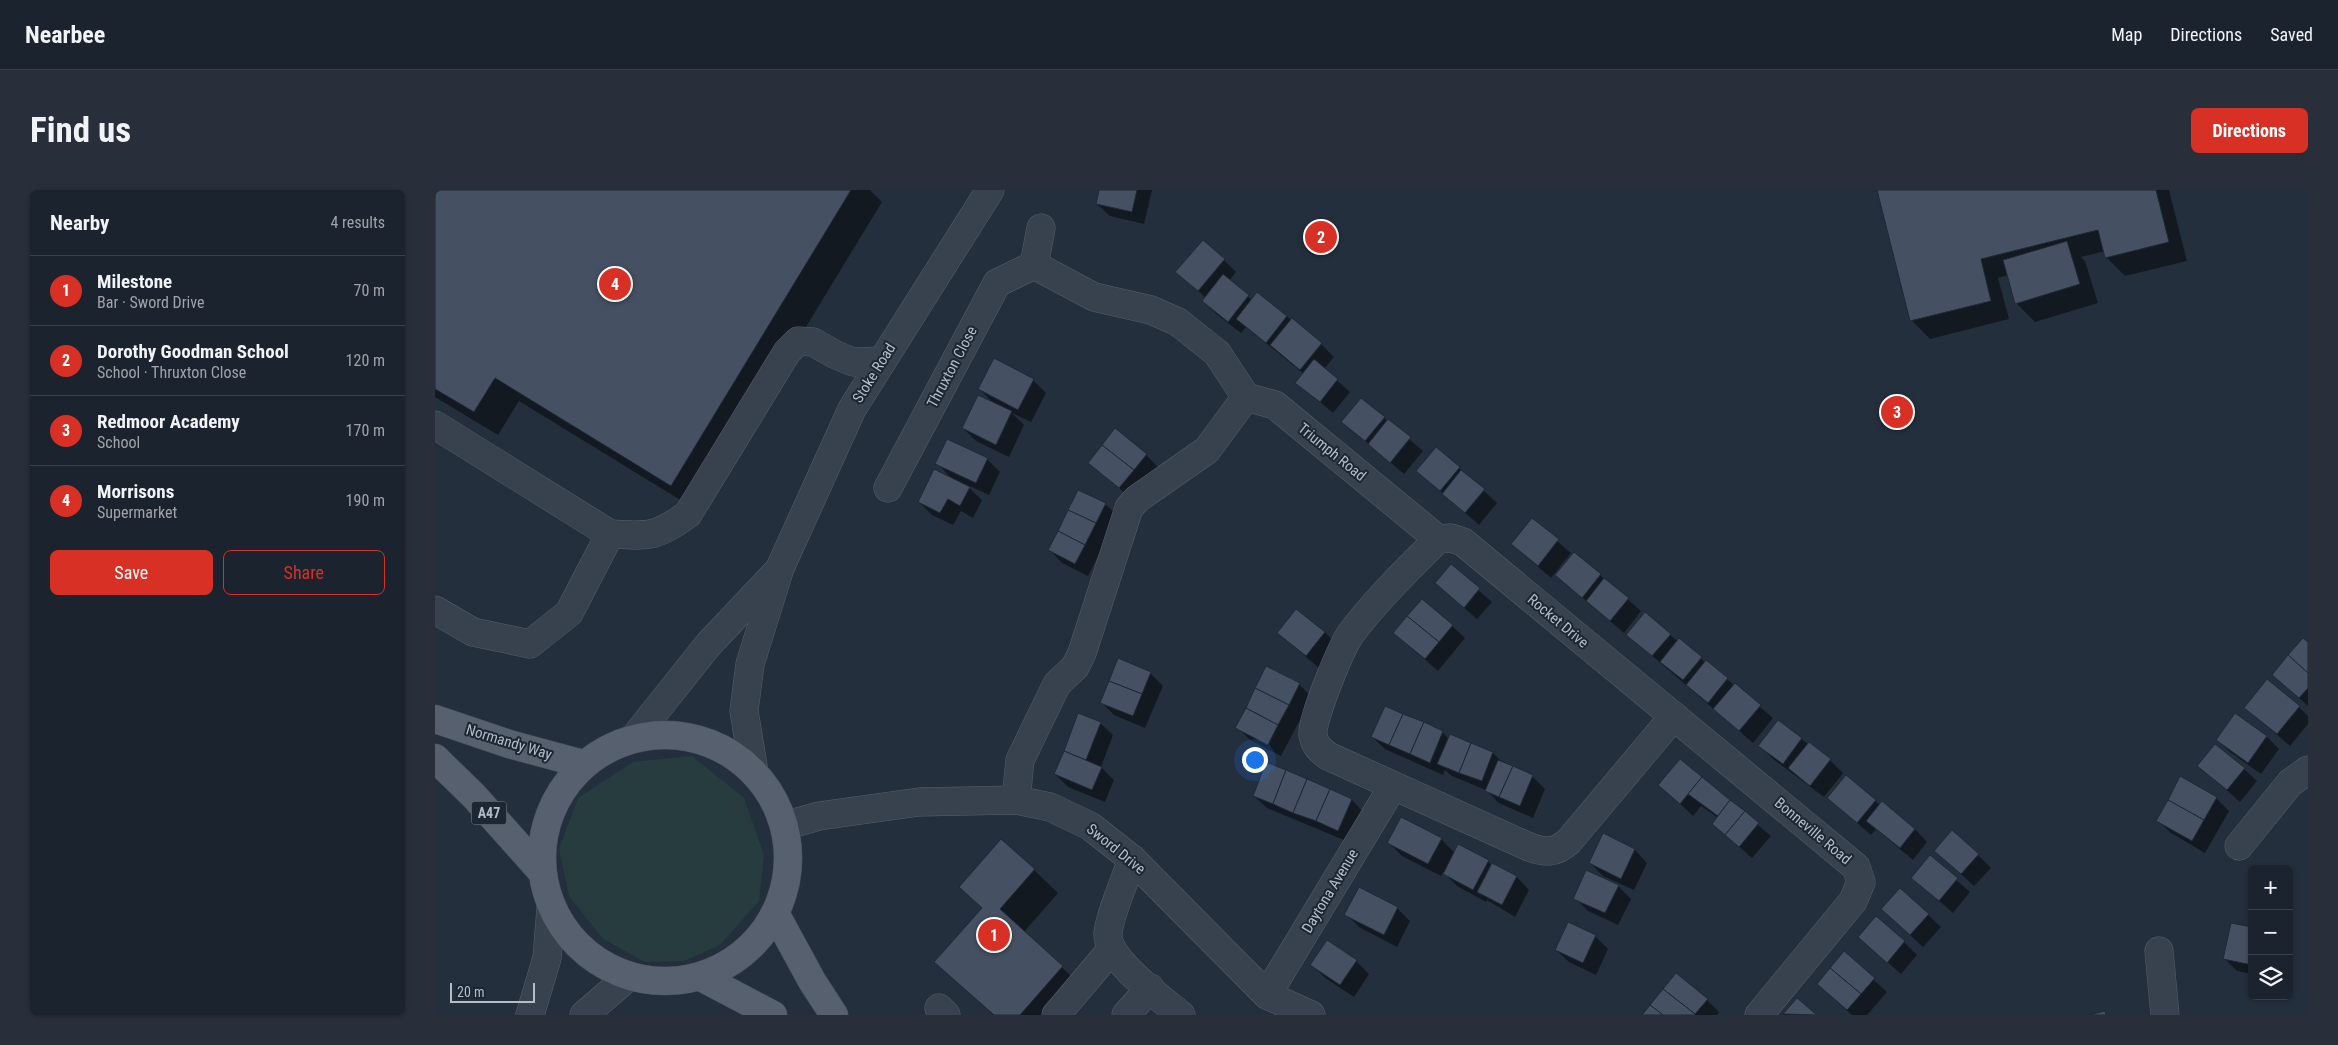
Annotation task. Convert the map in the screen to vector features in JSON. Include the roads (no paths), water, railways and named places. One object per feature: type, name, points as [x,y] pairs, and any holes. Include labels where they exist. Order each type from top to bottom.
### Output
[{"type":"main road","name":"Normandy Way","points":[[435,719],[509,744],[583,764]]},
{"type":"main road","points":[[659,734],[686,736],[711,743],[734,755],[754,772],[772,797],[784,826],[788,848],[788,871],[783,893],[775,914],[762,934],[745,953],[724,967],[701,976],[665,982],[628,977],[596,962],[570,938],[551,908],[541,871],[543,832],[557,794],[583,764],[607,748],[634,738],[659,734]]},
{"type":"main road","name":"A47","points":[[435,758],[475,796],[541,871]]},
{"type":"main road","points":[[775,914],[812,981],[834,1015]]},
{"type":"main road","points":[[701,976],[773,1015]]},
{"type":"street","name":"Stoke Road","points":[[754,772],[745,711],[749,673],[780,568],[852,409],[990,190]]},
{"type":"street","points":[[1016,800],[1020,760],[1057,684],[1075,667],[1082,653],[1129,508],[1137,499],[1207,450],[1246,397],[1217,353],[1178,322],[1151,310],[1094,297],[1034,265],[1041,228]]},
{"type":"street","name":"Thruxton Close","points":[[888,488],[997,283],[1034,265]]},
{"type":"street","points":[[435,425],[610,534],[645,536],[668,529],[688,514],[787,352],[798,341],[813,342],[853,362],[882,361]]},
{"type":"street","name":"Triumph Road","points":[[1246,397],[1275,405],[1438,539]]},
{"type":"street","points":[[435,610],[473,632],[530,644],[569,613],[610,534]]},
{"type":"street","name":"Rocket Drive","points":[[1438,539],[1451,538],[1463,542],[1674,716]]},
{"type":"street","points":[[1438,539],[1392,584],[1350,634],[1317,712],[1313,734],[1317,747],[1328,756],[1495,831],[1544,852],[1552,852],[1561,848],[1674,716]]},
{"type":"street","name":"Stoke Road","points":[[634,738],[708,645],[780,568]]},
{"type":"street","name":"Bonneville Road","points":[[1674,716],[1851,861],[1860,874],[1860,887],[1853,902],[1759,1015]]},
{"type":"street","points":[[2239,846],[2290,783],[2307,770]]},
{"type":"street","name":"Daytona Avenue","points":[[1267,995],[1393,786]]},
{"type":"street","name":"Sword Drive","points":[[784,826],[819,816],[919,802],[1016,800],[1050,808],[1090,826],[1133,859],[1267,995],[1311,1015]]},
{"type":"street","points":[[1133,859],[1108,933],[1112,949],[1128,970],[1181,1015]]},
{"type":"street","points":[[530,1015],[547,958],[551,908]]},
{"type":"street","points":[[1056,1015],[1112,949]]},
{"type":"street","points":[[2159,951],[2165,1015]]},
{"type":"street","points":[[585,1015],[628,977]]},
{"type":"street","points":[[1126,1015],[1150,988]]},
{"type":"place","name":"Dorothy Goodman School","points":[[1321,237]]},
{"type":"place","name":"Morrisons","points":[[615,284]]},
{"type":"place","name":"Redmoor Academy","points":[[1897,412]]},
{"type":"place","name":"Milestone","points":[[994,935]]}]
